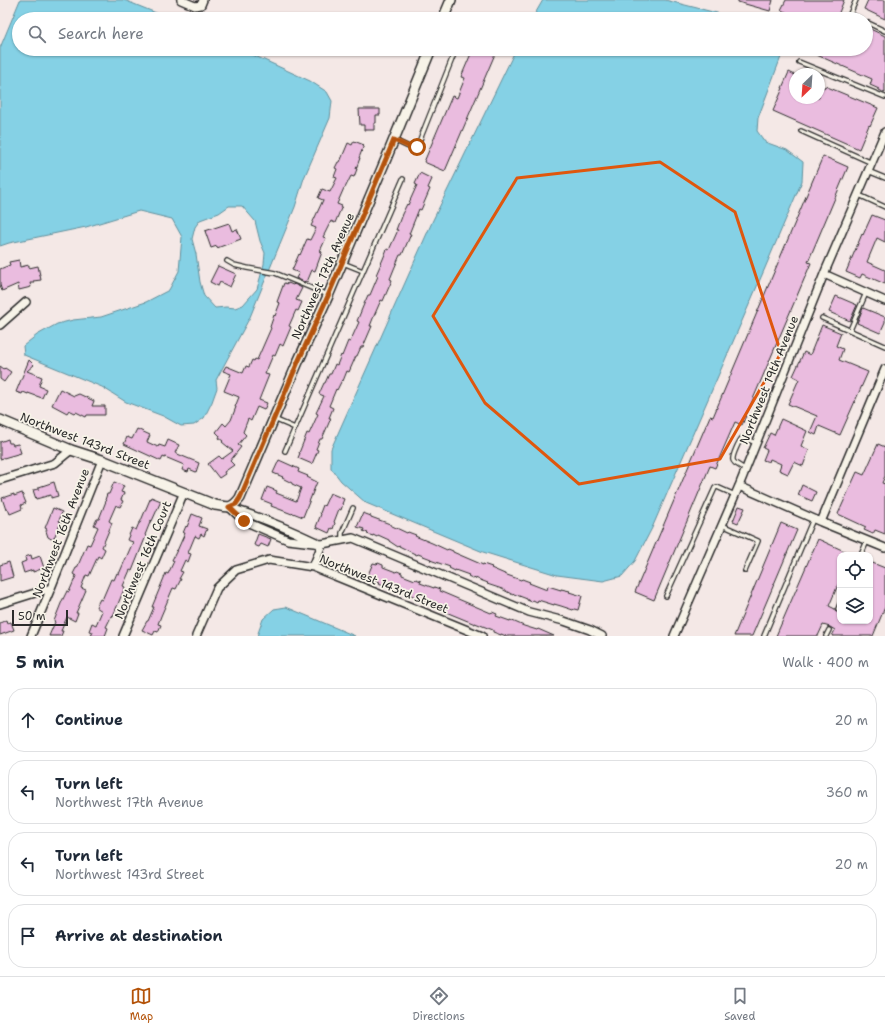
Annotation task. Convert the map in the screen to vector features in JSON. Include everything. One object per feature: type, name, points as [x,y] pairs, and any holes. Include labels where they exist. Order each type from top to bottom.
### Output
[{"type":"street","points":[[181,0],[195,6],[202,2]]},
{"type":"street","points":[[446,12],[451,0]]},
{"type":"street","name":"Northwest 17th Avenue","points":[[229,507],[236,504],[240,498],[328,296],[428,56]]},
{"type":"street","name":"Northwest 19th Avenue","points":[[674,636],[736,495],[824,274],[885,132]]},
{"type":"street","points":[[824,274],[885,301]]},
{"type":"street","points":[[0,325],[26,302]]},
{"type":"street","points":[[821,522],[885,369]]},
{"type":"street","name":"Northwest 143rd Street","points":[[0,420],[71,450],[102,460],[215,505],[229,507],[249,514],[294,531],[322,544]]},
{"type":"street","points":[[0,480],[55,463],[71,450]]},
{"type":"street","name":"Northwest 16th Avenue","points":[[32,636],[102,460]]},
{"type":"street","points":[[739,486],[813,519],[885,548]]},
{"type":"street","name":"Northwest 16th Court","points":[[123,636],[184,492]]},
{"type":"street","name":"Northwest 143rd Street","points":[[229,507],[244,521],[288,540],[322,544],[353,538],[528,612],[564,621],[602,636]]},
{"type":"street","points":[[313,568],[322,544]]},
{"type":"street","name":"Northwest 143rd Street","points":[[196,636],[217,588],[236,570],[269,560],[313,568],[482,636]]},
{"type":"street","points":[[0,604],[52,588]]},
{"type":"lane","points":[[851,12],[856,0]]},
{"type":"lane","points":[[873,25],[885,30]]},
{"type":"lane","points":[[394,140],[414,149],[417,147],[453,56]]},
{"type":"lane","points":[[799,62],[885,97]]},
{"type":"lane","points":[[801,131],[872,162]]},
{"type":"lane","points":[[868,171],[885,178]]},
{"type":"lane","points":[[285,451],[402,178]]},
{"type":"lane","points":[[858,195],[885,207]]},
{"type":"lane","points":[[228,261],[234,265],[275,273],[328,296]]},
{"type":"lane","points":[[342,262],[363,271]]},
{"type":"lane","points":[[850,330],[866,293]]},
{"type":"lane","points":[[822,318],[885,346]]},
{"type":"lane","points":[[274,419],[295,428]]},
{"type":"lane","points":[[746,470],[734,463],[733,458],[742,438],[756,443]]},
{"type":"lane","points":[[666,596],[715,488],[717,486],[736,495]]},
{"type":"lane","points":[[342,541],[342,533],[353,508]]},
{"type":"lane","points":[[764,636],[813,519]]},
{"type":"lane","points":[[722,525],[758,541],[745,571]]},
{"type":"lane","points":[[862,552],[866,541]]},
{"type":"lane","points":[[826,636],[829,630]]},
{"type":"highlighted area","points":[[660,162],[735,212],[781,353],[720,459],[579,484],[485,403],[433,316],[517,178]]},
{"type":"water","points":[[20,0],[124,0],[154,12],[15,12]]},
{"type":"water","points":[[543,0],[665,0],[713,12],[536,12]]},
{"type":"water","points":[[12,19],[12,56],[255,56],[310,81],[327,92],[332,101],[330,118],[304,178],[295,207],[250,317],[216,380],[217,388],[204,418],[194,425],[181,426],[163,416],[126,402],[102,387],[24,355],[23,346],[37,335],[57,324],[73,320],[101,317],[146,302],[169,290],[179,271],[182,237],[172,219],[139,211],[86,227],[0,246],[0,48]],"holes":[[[229,206],[242,206],[255,221],[265,253],[264,264],[257,289],[243,305],[235,308],[215,308],[204,296],[200,282],[192,239],[195,227],[200,220],[219,213]]]},
{"type":"water","points":[[513,56],[781,56],[758,118],[757,131],[765,142],[787,150],[803,162],[802,181],[652,528],[635,561],[622,576],[603,581],[557,575],[483,552],[366,503],[341,481],[331,468],[331,449],[433,220]]},
{"type":"water","points":[[286,607],[355,636],[257,636],[263,619],[274,609]]},
{"type":"building","points":[[738,0],[773,0],[770,11],[738,2]]},
{"type":"building","points":[[786,0],[844,0],[839,12],[786,12],[781,10]]},
{"type":"building","points":[[868,0],[885,0],[885,19],[873,12],[864,9]]},
{"type":"building","points":[[873,30],[885,36],[885,93],[870,85],[872,79],[819,56],[873,56]]},
{"type":"building","points":[[470,56],[494,56],[445,171],[424,162],[452,96],[457,98],[465,78],[461,77]]},
{"type":"building","points":[[789,72],[789,104],[825,104],[825,86],[878,108],[859,149],[773,111]]},
{"type":"building","points":[[359,109],[380,109],[380,115],[376,115],[374,130],[364,130],[364,125],[360,125]]},
{"type":"building","points":[[354,141],[364,145],[357,169],[354,177],[351,176],[344,188],[337,204],[342,206],[335,223],[331,221],[323,237],[326,238],[320,251],[322,252],[315,271],[312,270],[307,282],[304,282],[296,278],[299,273],[292,270],[307,239],[310,240],[316,228],[311,226],[323,200],[318,198],[322,189],[330,192],[337,178],[334,177],[337,169],[335,168],[338,162],[340,162],[348,143],[352,145]]},
{"type":"building","points":[[823,156],[848,167],[808,262],[811,263],[742,425],[735,422],[715,468],[710,466],[654,600],[635,592],[710,416],[713,417]]},
{"type":"building","points":[[420,173],[432,179],[428,188],[430,189],[421,210],[419,209],[409,234],[411,234],[394,269],[390,279],[392,280],[383,301],[381,300],[374,316],[370,326],[372,326],[363,347],[361,347],[349,372],[347,371],[343,381],[342,380],[337,390],[336,389],[329,406],[333,408],[329,418],[331,418],[322,439],[320,439],[316,449],[318,450],[312,464],[298,458],[307,433],[309,434],[318,414],[316,413],[324,396],[319,394],[335,364],[337,365],[341,355],[342,356],[348,341],[350,342],[359,322],[357,321],[364,304],[368,295],[370,295],[378,276],[376,275],[387,249],[389,250],[398,230],[396,230],[402,214],[417,185],[415,184]]},
{"type":"building","points":[[872,215],[885,220],[885,242],[877,238],[867,262],[885,270],[885,284],[862,274],[860,278],[846,272],[862,234],[863,235]]},
{"type":"building","points":[[229,223],[232,231],[237,229],[241,239],[217,248],[217,246],[211,248],[205,231]]},
{"type":"building","points":[[19,260],[20,267],[29,265],[29,268],[38,266],[41,280],[30,283],[31,287],[19,290],[18,284],[2,291],[0,285],[0,269],[10,265],[9,262]]},
{"type":"building","points":[[218,266],[236,274],[230,287],[220,282],[218,286],[210,282]]},
{"type":"building","points":[[284,283],[294,284],[302,288],[296,300],[302,302],[298,311],[296,310],[289,326],[291,327],[283,346],[280,344],[275,356],[273,355],[265,374],[269,375],[259,400],[267,403],[264,410],[257,407],[251,421],[248,419],[243,432],[246,435],[238,445],[241,447],[230,461],[234,465],[224,472],[225,474],[219,478],[208,464],[219,456],[222,459],[233,451],[222,442],[223,441],[219,438],[220,436],[216,432],[223,423],[226,426],[231,420],[239,397],[224,391],[231,374],[223,371],[226,366],[243,373],[246,366],[249,367],[252,360],[257,360],[280,303],[277,302]]},
{"type":"building","points":[[836,296],[857,305],[850,321],[829,312]]},
{"type":"building","points":[[863,308],[885,317],[885,322],[880,333],[857,323]]},
{"type":"building","points":[[822,325],[841,333],[836,346],[843,349],[839,360],[868,372],[840,435],[819,426],[816,435],[810,432],[817,416],[788,404],[799,379],[793,376],[804,352],[810,355]]},
{"type":"building","points":[[29,360],[34,365],[27,371],[42,377],[39,386],[46,389],[42,398],[28,393],[23,392],[22,394],[16,392]]},
{"type":"building","points":[[0,366],[11,372],[4,382],[0,379]]},
{"type":"building","points":[[60,389],[74,396],[79,394],[94,401],[92,406],[105,406],[105,415],[87,415],[86,417],[69,410],[67,413],[52,405]]},
{"type":"building","points":[[781,419],[807,431],[801,446],[809,450],[803,466],[794,462],[788,474],[779,470],[781,464],[770,459],[769,462],[763,460],[767,450],[763,448],[770,433],[774,435]]},
{"type":"building","points":[[137,429],[150,435],[147,442],[158,447],[159,445],[165,447],[168,440],[179,445],[175,453],[199,463],[196,472],[189,469],[188,472],[182,470],[184,465],[165,457],[163,457],[161,461],[124,444],[127,437],[132,439]]},
{"type":"building","points":[[8,439],[9,443],[12,443],[13,445],[18,444],[21,453],[0,459],[0,442]]},
{"type":"building","points":[[878,444],[885,447],[885,476],[882,483],[885,484],[885,534],[875,530],[873,534],[864,530],[866,527],[838,514],[857,472],[864,475]]},
{"type":"building","points":[[279,460],[299,469],[298,472],[317,482],[303,517],[271,506],[272,504],[262,500],[267,487],[277,491],[276,493],[296,501],[297,499],[301,488],[273,473]]},
{"type":"building","points":[[54,482],[58,496],[51,498],[51,495],[36,499],[33,490],[39,489],[39,487]]},
{"type":"building","points":[[114,482],[124,486],[121,492],[124,493],[121,500],[123,501],[120,507],[116,505],[109,521],[112,523],[102,547],[105,549],[101,558],[98,556],[89,576],[86,575],[81,588],[86,590],[76,613],[78,613],[75,621],[67,617],[61,631],[63,631],[61,636],[49,636],[62,601],[67,591],[69,592],[76,576],[73,574],[87,544],[90,545],[98,527],[94,525],[97,519],[99,519],[107,494],[109,494]]},
{"type":"building","points":[[802,485],[816,492],[812,501],[798,495]]},
{"type":"building","points":[[22,493],[26,503],[21,505],[22,509],[10,514],[8,509],[6,510],[2,498]]},
{"type":"building","points":[[330,493],[344,499],[341,510],[339,509],[334,522],[333,529],[331,528],[329,533],[316,527],[323,505],[324,506]]},
{"type":"building","points":[[151,497],[161,501],[152,521],[151,520],[132,571],[130,570],[123,586],[125,587],[113,616],[112,615],[106,627],[108,628],[105,636],[91,636],[93,632],[89,631],[92,623],[96,625],[102,611],[96,607],[100,599],[102,600],[111,579],[114,580],[117,573],[119,574],[133,542],[127,540],[132,528],[136,530],[140,523]]},
{"type":"building","points":[[739,506],[745,508],[738,523],[733,521]]},
{"type":"building","points":[[53,508],[62,512],[59,521],[61,522],[53,540],[48,537],[46,531],[47,529],[45,528]]},
{"type":"building","points":[[363,513],[407,533],[416,535],[415,536],[447,550],[453,551],[483,565],[492,567],[491,568],[507,575],[530,582],[529,583],[547,590],[548,586],[570,591],[569,592],[582,596],[578,610],[573,610],[538,600],[537,602],[533,600],[532,602],[487,584],[488,583],[475,578],[474,579],[468,576],[469,575],[455,571],[449,568],[450,567],[430,560],[431,559],[418,554],[417,555],[399,546],[398,547],[389,540],[378,535],[377,537],[367,534],[368,533],[363,531],[364,529],[357,527]]},
{"type":"building","points":[[192,514],[202,518],[199,526],[207,529],[204,536],[201,534],[199,538],[195,536],[188,553],[191,554],[188,562],[185,560],[180,571],[183,572],[179,579],[181,579],[176,589],[173,588],[158,624],[161,625],[158,632],[155,631],[153,635],[142,630],[154,607],[152,607],[166,573],[168,574],[174,561],[172,560]]},
{"type":"building","points":[[781,523],[797,530],[752,636],[734,636]]},
{"type":"building","points":[[258,534],[271,539],[268,547],[261,544],[259,547],[254,545]]},
{"type":"building","points":[[818,539],[846,552],[837,552],[837,587],[829,606],[837,612],[837,624],[873,624],[873,563],[885,568],[885,607],[873,636],[832,636],[835,630],[823,625],[818,636],[776,636]]},
{"type":"building","points":[[31,555],[32,559],[40,556],[44,568],[33,572],[33,570],[24,573],[21,563],[26,561],[25,557]]},
{"type":"building","points":[[9,562],[13,577],[0,581],[0,565]]},
{"type":"building","points":[[373,563],[378,563],[383,565],[383,567],[402,573],[402,575],[421,581],[420,583],[440,589],[439,591],[491,613],[497,614],[496,616],[524,626],[538,629],[554,636],[506,636],[493,632],[493,630],[441,610],[442,608],[417,599],[418,598],[388,585],[387,587],[379,583],[380,582],[367,577]]},
{"type":"building","points":[[6,620],[7,623],[11,622],[14,630],[0,635],[0,623]]},
{"type":"route","points":[[244,521],[229,507],[236,504],[240,498],[394,140],[414,149],[417,147]]}]
